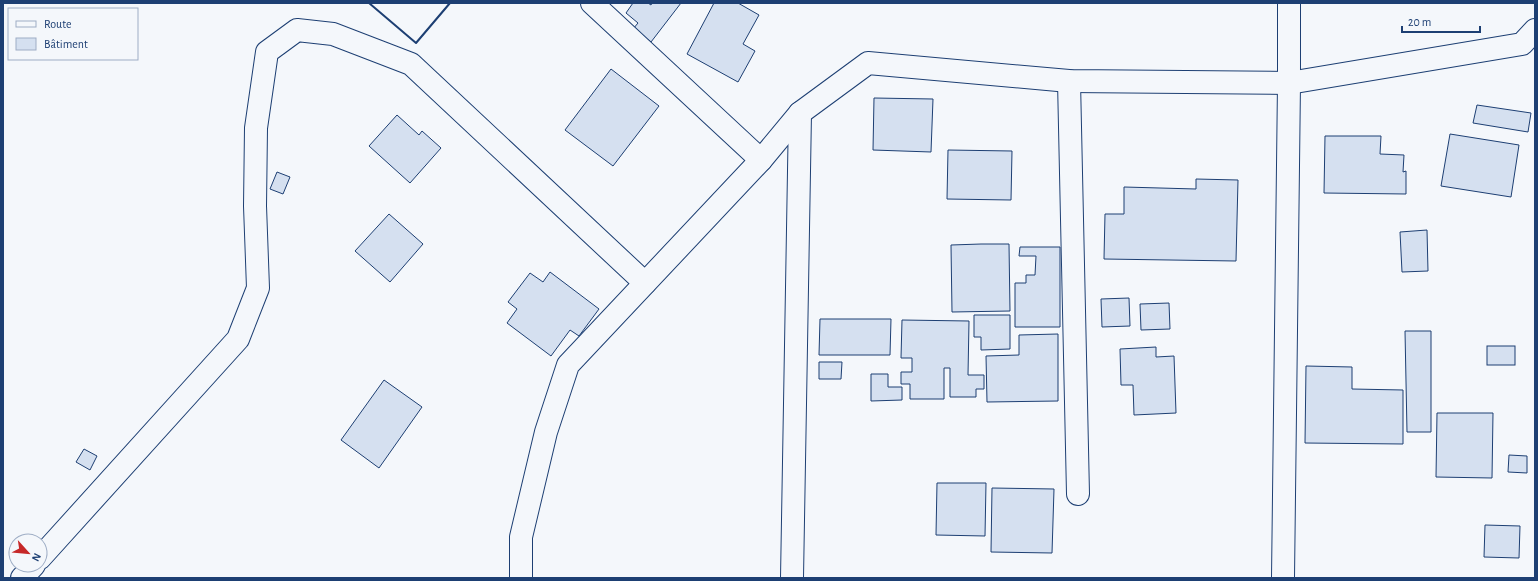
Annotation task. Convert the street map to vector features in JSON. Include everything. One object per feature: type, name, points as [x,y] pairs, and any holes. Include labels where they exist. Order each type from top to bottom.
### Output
[{"type":"street","points":[[592,3],[761,160]]},
{"type":"street","points":[[1283,578],[1290,83],[1289,3]]},
{"type":"street","points":[[48,549],[238,338],[258,288],[255,206],[256,128],[266,52],[297,30],[333,34],[411,64],[645,283]]},
{"type":"street","points":[[521,578],[521,537],[546,432],[568,365],[761,160],[800,113],[868,63],[1069,81],[1290,83],[1522,44],[1535,30]]},
{"type":"street","points":[[1069,81],[1078,494]]},
{"type":"street","points":[[792,578],[800,113]]},
{"type":"building","points":[[633,3],[648,3],[651,5],[652,3],[681,3],[651,42],[633,29],[638,23],[626,13]]},
{"type":"building","points":[[714,3],[738,3],[759,15],[743,44],[755,51],[738,82],[687,54]]},
{"type":"building","points":[[611,69],[659,106],[613,166],[565,130]]},
{"type":"building","points":[[874,98],[933,99],[931,152],[873,150]]},
{"type":"building","points":[[1477,105],[1531,113],[1528,132],[1473,123]]},
{"type":"building","points":[[397,115],[419,135],[422,131],[441,148],[410,183],[369,146]]},
{"type":"building","points":[[1450,134],[1519,145],[1511,197],[1441,186]]},
{"type":"building","points":[[1325,136],[1381,136],[1380,154],[1404,155],[1403,172],[1406,171],[1406,194],[1324,193]]},
{"type":"building","points":[[948,150],[1012,151],[1011,200],[947,199]]},
{"type":"building","points":[[277,172],[290,177],[283,194],[270,189]]},
{"type":"building","points":[[1196,179],[1238,180],[1236,261],[1104,259],[1105,214],[1124,214],[1124,187],[1196,189]]},
{"type":"building","points":[[389,214],[423,244],[390,282],[355,251]]},
{"type":"building","points":[[1427,230],[1428,271],[1402,272],[1400,232]]},
{"type":"building","points":[[1009,244],[1010,311],[952,312],[951,245]]},
{"type":"building","points":[[1020,247],[1060,247],[1060,327],[1015,327],[1015,283],[1026,283],[1026,275],[1035,275],[1036,256],[1019,256]]},
{"type":"building","points":[[550,272],[599,309],[579,336],[570,330],[551,356],[507,323],[517,309],[508,302],[530,273],[543,282]]},
{"type":"building","points":[[1129,298],[1130,326],[1102,327],[1101,299]]},
{"type":"building","points":[[1169,303],[1170,329],[1141,330],[1140,304]]},
{"type":"building","points":[[974,315],[1010,315],[1010,349],[981,350],[981,337],[974,337]]},
{"type":"building","points":[[820,319],[891,319],[890,355],[819,355]]},
{"type":"building","points":[[902,320],[969,321],[968,375],[984,375],[984,389],[976,389],[976,397],[950,397],[950,368],[944,368],[944,399],[910,399],[910,384],[901,384],[901,372],[912,372],[912,358],[901,358]]},
{"type":"building","points":[[1405,331],[1431,331],[1431,432],[1407,432]]},
{"type":"building","points":[[1058,334],[1058,401],[987,402],[986,356],[1019,355],[1019,335]]},
{"type":"building","points":[[1487,346],[1515,346],[1515,365],[1487,365]]},
{"type":"building","points":[[1156,347],[1156,357],[1174,356],[1176,413],[1134,415],[1133,385],[1121,385],[1120,349]]},
{"type":"building","points":[[819,362],[842,362],[841,379],[819,379]]},
{"type":"building","points":[[1306,366],[1352,367],[1352,389],[1403,390],[1403,444],[1305,443]]},
{"type":"building","points":[[871,374],[888,374],[888,387],[902,387],[902,400],[871,401]]},
{"type":"building","points":[[384,380],[422,407],[379,468],[341,440]]},
{"type":"building","points":[[1437,413],[1493,413],[1492,478],[1436,477]]},
{"type":"building","points":[[84,449],[97,456],[90,470],[76,462]]},
{"type":"building","points":[[1509,455],[1527,456],[1527,473],[1508,472]]},
{"type":"building","points":[[937,483],[986,483],[985,536],[936,535]]},
{"type":"building","points":[[992,488],[1054,489],[1052,553],[991,552]]},
{"type":"building","points":[[1485,525],[1520,526],[1519,558],[1484,557]]},
{"type":"wall","points":[[369,3],[416,43],[450,3]]}]
